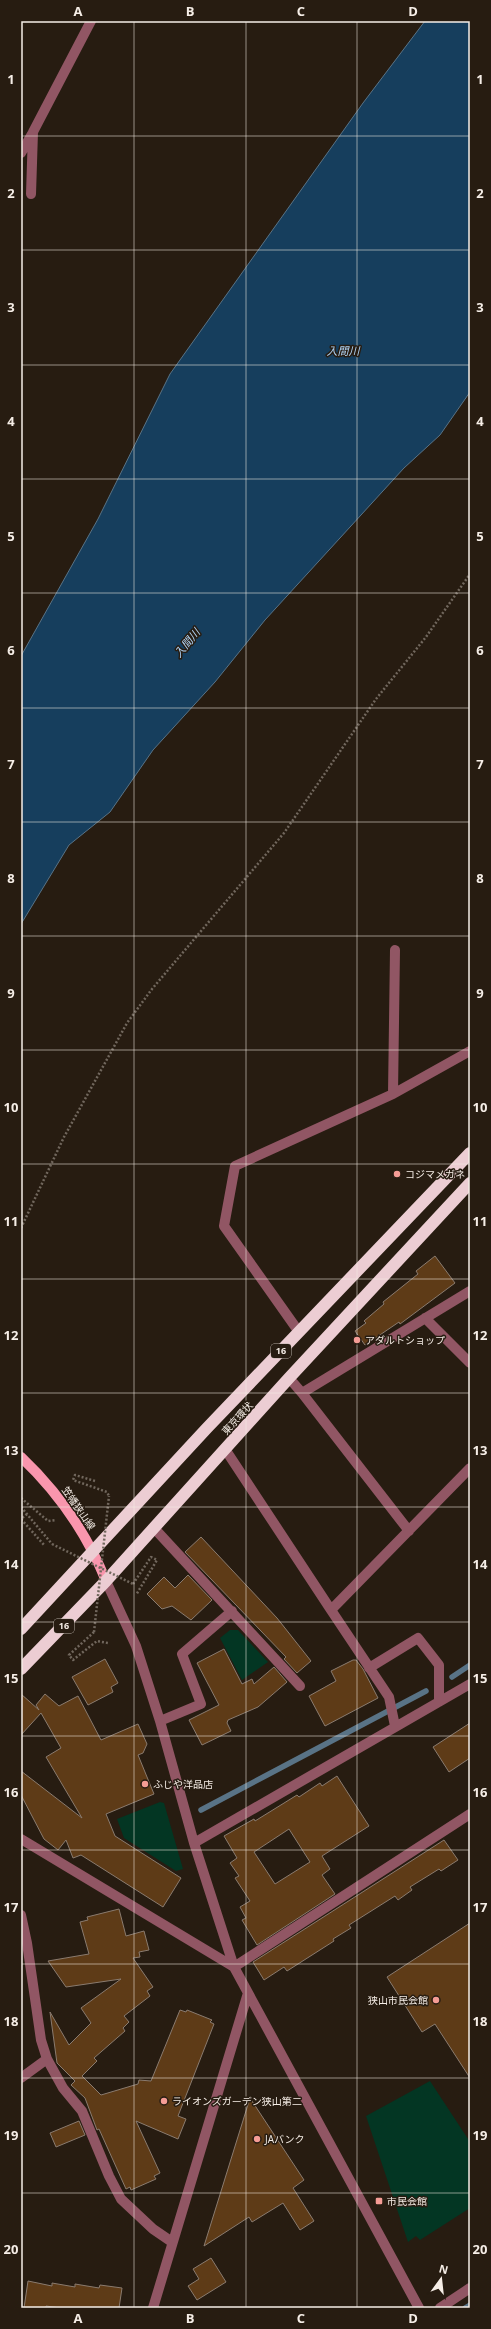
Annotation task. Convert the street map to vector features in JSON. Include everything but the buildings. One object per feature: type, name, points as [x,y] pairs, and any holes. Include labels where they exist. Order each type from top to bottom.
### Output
[{"type":"highway","name":"東京環状","points":[[21,1629],[299,1332],[470,1153]]},
{"type":"highway","name":"東京環状","points":[[21,1669],[106,1581],[289,1378],[470,1183]]},
{"type":"main road","name":"笠幡狭山線","points":[[21,1457],[50,1488],[72,1517],[93,1551],[106,1581]]},
{"type":"street","points":[[21,153],[91,21]]},
{"type":"street","points":[[31,194],[33,132]]},
{"type":"street","points":[[393,1094],[395,950]]},
{"type":"street","points":[[299,1332],[224,1226],[235,1166],[393,1094],[470,1051]]},
{"type":"street","points":[[302,1393],[470,1291]]},
{"type":"street","points":[[425,1318],[470,1364]]},
{"type":"street","points":[[289,1378],[409,1532]]},
{"type":"street","points":[[225,1448],[389,1698],[395,1726]]},
{"type":"street","points":[[331,1610],[470,1468]]},
{"type":"street","points":[[154,1528],[300,1686]]},
{"type":"street","points":[[106,1581],[136,1646],[160,1722],[194,1843],[234,1967],[419,2308]]},
{"type":"street","points":[[160,1722],[201,1704],[182,1654],[232,1611]]},
{"type":"street","points":[[369,1668],[418,1638],[439,1664],[439,1702]]},
{"type":"street","points":[[194,1843],[470,1684]]},
{"type":"street","points":[[234,1967],[470,1814]]},
{"type":"street","points":[[21,1839],[234,1967]]},
{"type":"street","points":[[21,1915],[28,1943],[41,2040],[47,2059],[63,2088],[82,2112],[109,2176],[121,2199],[153,2229],[172,2242]]},
{"type":"street","points":[[153,2308],[248,1993]]},
{"type":"street","points":[[21,2078],[47,2059]]},
{"type":"street","points":[[440,2308],[470,2288]]},
{"type":"path","points":[[21,1228],[64,1137],[127,1023],[152,989],[284,833],[376,699],[426,637],[470,574]]},
{"type":"path","points":[[95,1481],[75,1475],[73,1480],[107,1492],[109,1496],[103,1568],[94,1632],[69,1655],[73,1660],[97,1642],[108,1643]]},
{"type":"path","points":[[21,1498],[48,1521],[72,1517]]},
{"type":"path","points":[[21,1507],[52,1544],[133,1584],[151,1557],[157,1560],[136,1595]]},
{"type":"path","points":[[27,1514],[21,1519],[45,1546]]},
{"type":"green space","points":[[230,1630],[238,1630],[268,1662],[242,1680],[220,1638]]},
{"type":"green space","points":[[160,1802],[164,1803],[183,1869],[176,1871],[124,1838],[117,1819]]},
{"type":"green space","points":[[430,2081],[470,2142],[470,2208],[420,2240],[416,2236],[408,2242],[366,2116]]},
{"type":"water","name":"入間川","points":[[425,21],[470,21],[470,392],[440,435],[404,468],[265,620],[215,682],[153,750],[110,812],[69,845],[21,924],[21,656],[98,519],[170,374],[363,103]]},
{"type":"waterway","points":[[452,1677],[470,1665]]},
{"type":"waterway","points":[[201,1810],[426,1691]]},
{"type":"waterway","points":[[465,2308],[470,2305]]},
{"type":"place","name":"コジマメガネ","points":[[397,1174]]},
{"type":"place","name":"アダルトショップ","points":[[357,1340]]},
{"type":"place","name":"ふじや洋品店","points":[[145,1784]]},
{"type":"place","name":"狭山市民会館","points":[[436,2000]]},
{"type":"place","name":"ライオンズガーデン狭山第二","points":[[164,2101]]},
{"type":"place","name":"JAバンク","points":[[257,2139]]},
{"type":"place","name":"市民会館","points":[[379,2201]]}]
